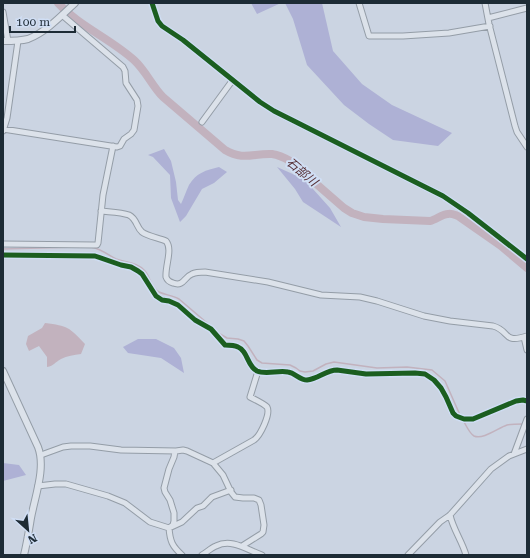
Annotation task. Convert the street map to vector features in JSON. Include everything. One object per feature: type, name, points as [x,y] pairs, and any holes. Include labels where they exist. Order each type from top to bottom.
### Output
[{"type":"street","points":[[3,12],[6,41],[18,41],[38,34],[47,28],[75,3]]},
{"type":"street","points":[[152,3],[158,21],[162,26],[183,40],[232,81],[260,102],[274,111],[443,196],[468,213],[527,259]]},
{"type":"street","points":[[359,3],[369,36],[403,36],[449,33],[490,26]]},
{"type":"street","points":[[486,3],[488,18],[515,126],[517,132],[527,147]]},
{"type":"street","points":[[488,18],[527,8]]},
{"type":"street","points":[[18,41],[8,114],[3,130],[117,147],[120,146],[124,138],[131,134],[134,130],[138,106],[138,100],[126,83],[124,68],[62,15]]},
{"type":"street","points":[[202,122],[232,81]]},
{"type":"street","points":[[3,244],[95,245],[98,243],[101,212],[112,146]]},
{"type":"street","points":[[101,212],[129,215],[135,220],[143,233],[168,243],[169,251],[166,277],[169,282],[179,284],[191,274],[205,272],[268,282],[321,295],[377,301],[424,316],[497,327],[511,339],[526,337],[527,350]]},
{"type":"street","points":[[3,255],[95,256],[131,267],[142,274],[156,296],[162,300],[178,305],[195,320],[210,329],[226,345],[240,348],[253,368],[258,371],[288,372],[296,374],[302,379],[306,380],[333,370],[366,374],[421,373],[430,377],[439,385],[453,413],[464,419],[473,419],[516,401],[527,401]]},
{"type":"street","points":[[3,371],[41,455],[41,470],[24,555]]},
{"type":"street","points":[[213,463],[254,440],[261,432],[268,416],[268,410],[266,406],[250,397],[258,371]]},
{"type":"street","points":[[514,454],[527,419]]},
{"type":"street","points":[[41,455],[67,446],[90,446],[121,450],[183,450],[213,463],[223,475],[233,495],[238,498],[257,498],[261,504],[264,525],[263,532],[242,546]]},
{"type":"street","points":[[408,555],[440,522],[450,515],[491,469],[514,454],[527,449]]},
{"type":"street","points":[[175,451],[164,488],[174,513],[174,521],[169,528],[170,535],[175,548],[182,555]]},
{"type":"street","points":[[38,486],[66,484],[108,496],[125,504],[150,522],[169,528],[182,522],[198,508],[203,506],[210,498],[231,490]]},
{"type":"street","points":[[450,515],[466,555]]},
{"type":"street","points":[[202,555],[214,547],[224,543],[242,546],[262,555]]},
{"type":"shaded area","points":[[251,3],[281,3],[257,14]]},
{"type":"shaded area","points":[[285,3],[322,3],[333,51],[362,84],[392,105],[452,133],[438,146],[393,140],[344,105],[307,65],[293,19]]},
{"type":"shaded area","points":[[164,149],[171,161],[176,182],[178,200],[181,204],[189,185],[198,175],[219,167],[227,172],[214,183],[202,189],[186,216],[180,222],[171,198],[170,175],[153,157],[148,155]]},
{"type":"shaded area","points":[[277,167],[304,179],[330,208],[341,227],[303,202],[295,189]]},
{"type":"shaded area","points":[[45,323],[64,326],[75,334],[85,344],[81,354],[63,358],[47,367],[47,357],[39,346],[29,351],[26,344],[28,336],[42,328]]},
{"type":"shaded area","points":[[138,339],[156,339],[174,348],[181,358],[184,373],[161,358],[128,353],[123,347]]},
{"type":"shaded area","points":[[3,463],[19,465],[26,475],[3,481]]},
{"type":"waterway","name":"石部川","points":[[58,3],[85,26],[125,52],[142,69],[163,97],[225,150],[243,156],[272,154],[284,158],[290,161],[344,208],[352,213],[364,217],[430,221],[446,214],[458,216],[501,246],[527,268]]},
{"type":"waterway","points":[[3,249],[77,247]]},
{"type":"waterway","points":[[91,247],[101,250],[116,259],[135,264],[142,268],[147,273],[156,290],[179,299],[220,334],[227,338],[244,341],[257,360],[262,363],[290,365],[300,371],[305,372],[313,371],[326,364],[334,362],[377,368],[407,367],[432,370],[445,381],[460,415]]},
{"type":"waterway","points":[[463,420],[471,433],[478,437],[486,435],[507,425],[523,424]]},
{"type":"cycle path","points":[[152,3],[158,21],[162,26],[183,40],[260,102],[274,111],[443,196],[468,213],[527,259]]},
{"type":"cycle path","points":[[3,255],[95,256],[131,267],[142,274],[156,296],[162,300],[178,305],[195,320],[211,329],[225,345],[235,346],[241,349],[246,355],[251,366],[257,371],[268,373],[288,372],[307,380],[333,370],[366,374],[425,374],[434,380],[441,388],[453,413],[464,419],[473,419],[516,401],[527,401]]}]
